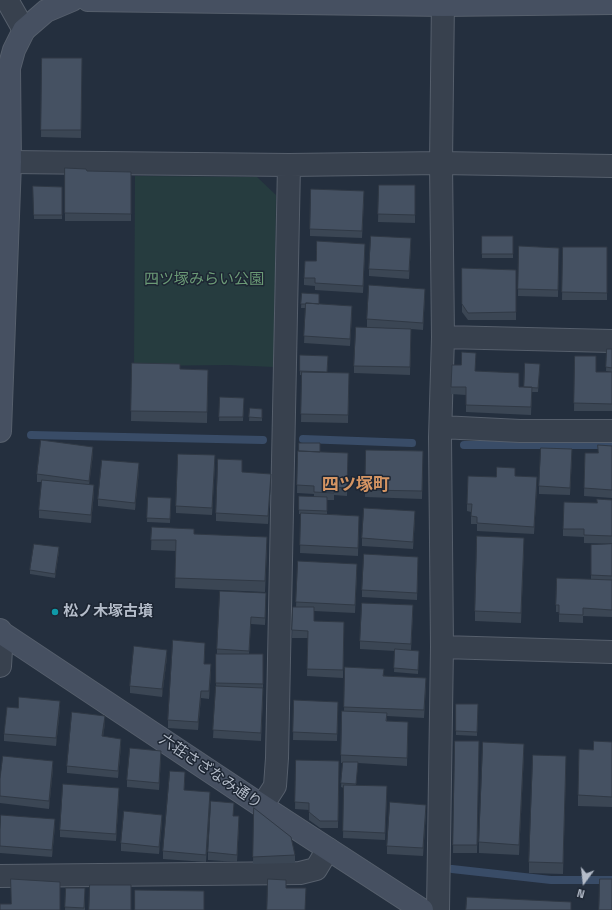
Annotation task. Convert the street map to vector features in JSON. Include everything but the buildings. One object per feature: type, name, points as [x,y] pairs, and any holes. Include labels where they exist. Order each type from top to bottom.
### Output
[{"type":"street","points":[[7,0],[24,30]]},
{"type":"street","points":[[0,431],[10,162],[4,68],[24,30],[46,11],[72,0]]},
{"type":"street","points":[[88,0],[612,3]]},
{"type":"street","points":[[438,910],[442,647],[440,437],[443,337],[441,163],[443,2]]},
{"type":"street","points":[[10,162],[289,165],[441,163],[612,166]]},
{"type":"street","points":[[262,806],[275,786],[277,758],[289,165]]},
{"type":"street","points":[[443,337],[612,341]]},
{"type":"street","points":[[441,427],[612,431]]},
{"type":"street","points":[[0,666],[1,632]]},
{"type":"street","name":"六荘さざなみ通り","points":[[1,632],[262,806],[422,910]]},
{"type":"street","points":[[442,647],[612,652]]},
{"type":"street","points":[[0,876],[300,873],[316,869],[328,849]]},
{"type":"green space","name":"四ツ塚みらい公園","points":[[135,176],[257,177],[276,195],[274,367],[228,365],[134,366]]},
{"type":"waterway","points":[[31,435],[263,440]]},
{"type":"waterway","points":[[303,439],[412,443]]},
{"type":"waterway","points":[[464,445],[612,445]]},
{"type":"waterway","points":[[452,869],[551,880],[612,880]]},
{"type":"place","name":"松ノ木塚古墳","points":[[55,612]]},
{"type":"district","name":"四ツ塚町","points":[[356,486]]}]
